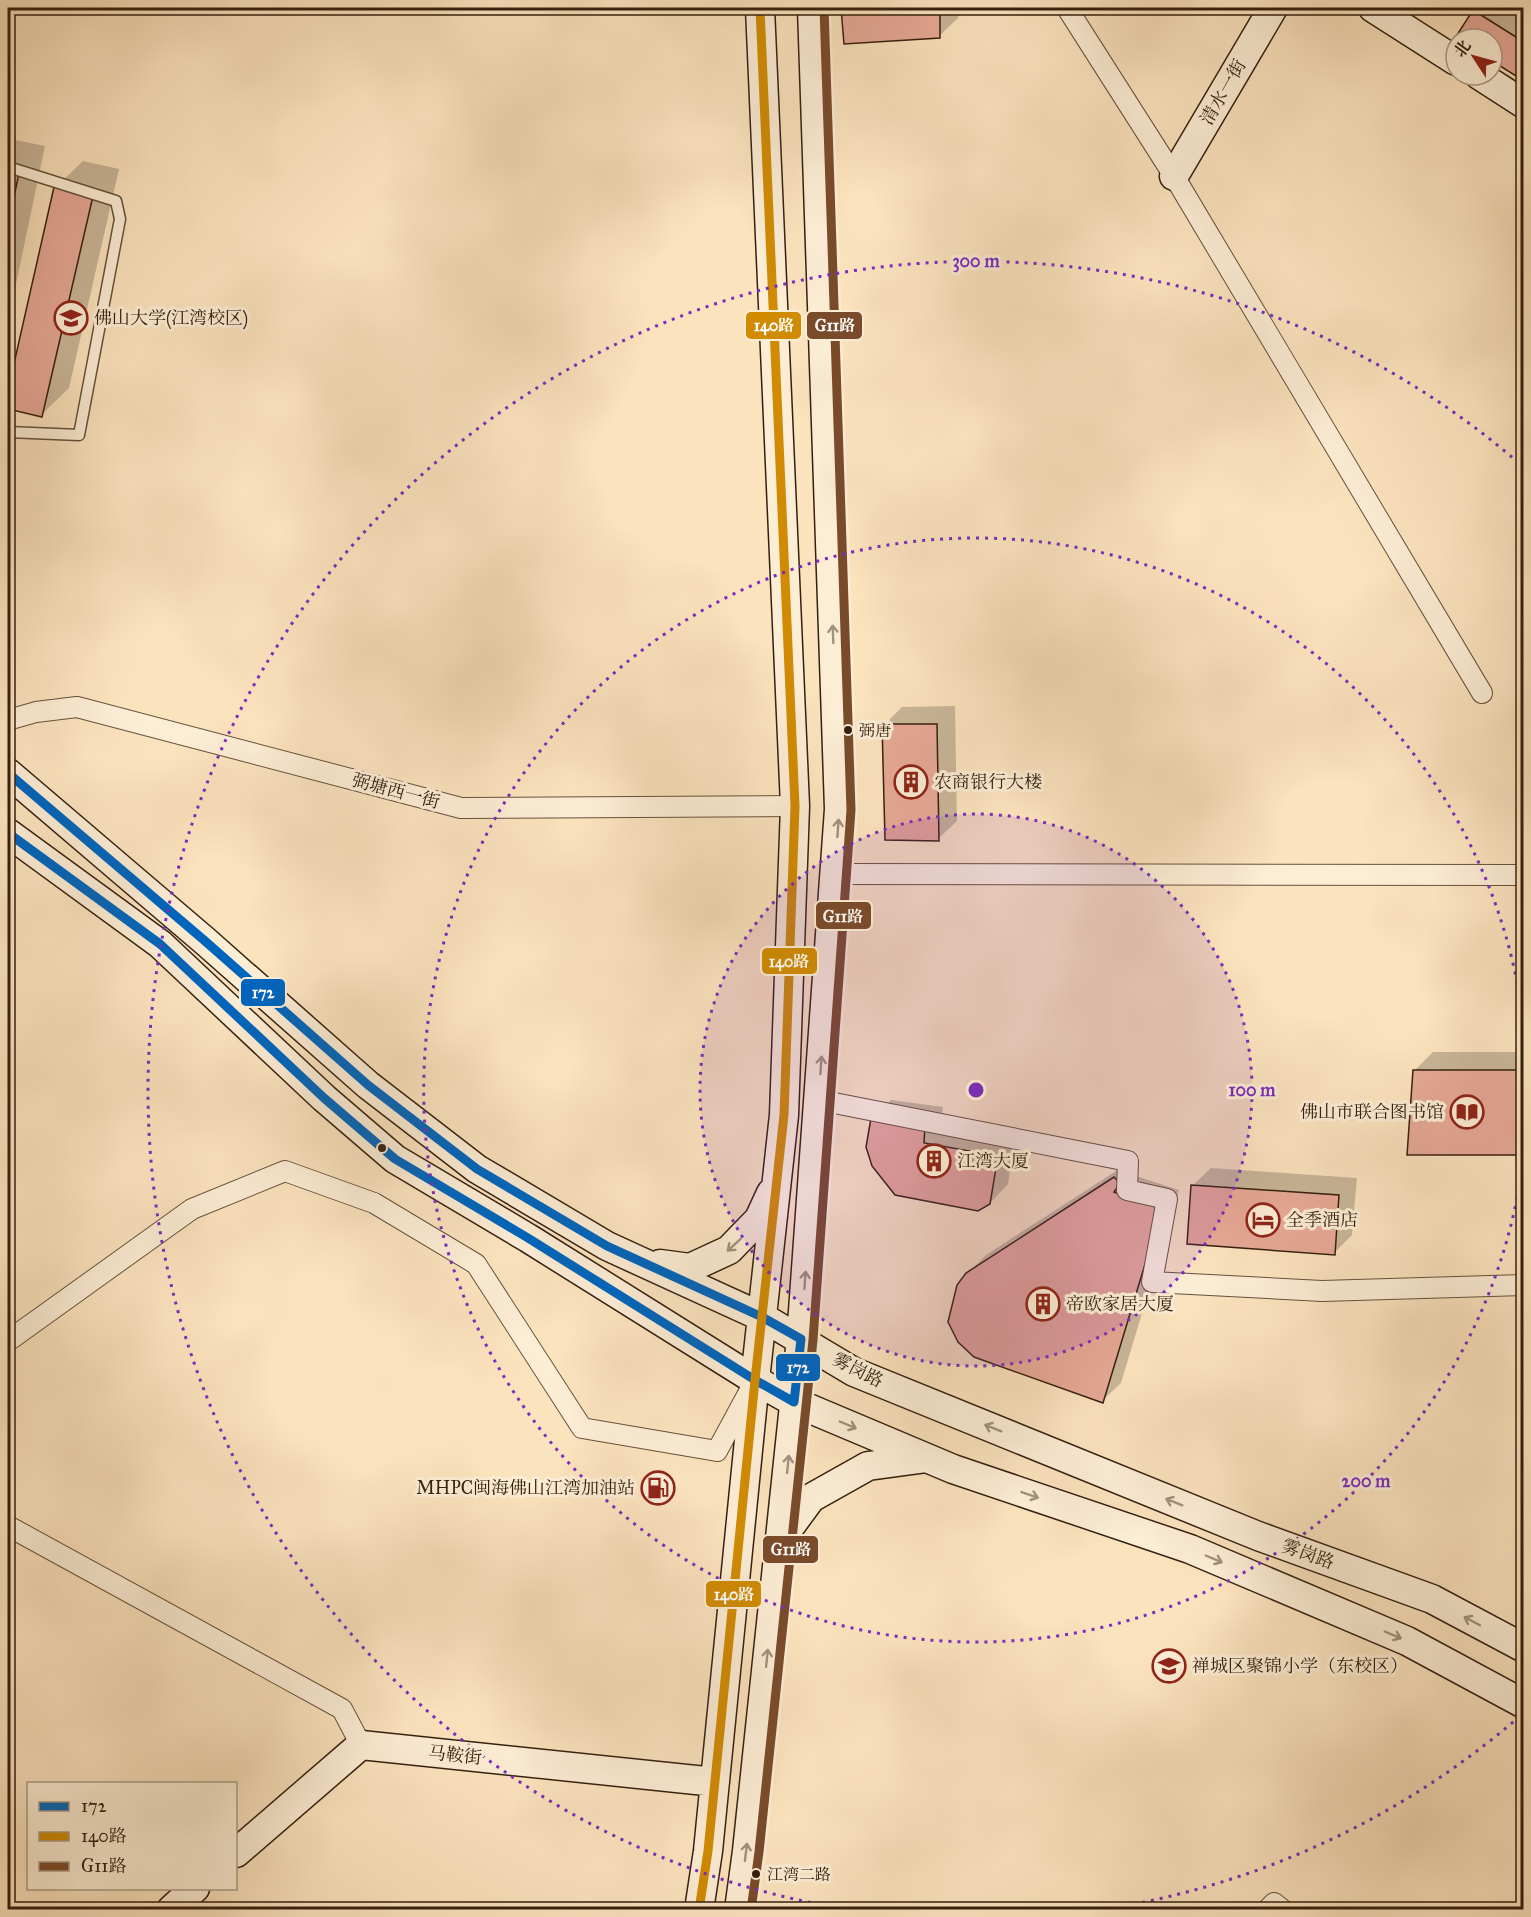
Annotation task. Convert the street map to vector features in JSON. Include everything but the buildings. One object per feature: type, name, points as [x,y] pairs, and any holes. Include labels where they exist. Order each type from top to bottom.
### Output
[{"type":"main road","points":[[699,1910],[708,1851],[784,1115],[795,806],[760,8]]},
{"type":"main road","points":[[739,1910],[801,1339],[839,808],[812,8]]},
{"type":"main road","name":"清水一街","points":[[1174,177],[1273,8]]},
{"type":"main road","points":[[1373,8],[1444,53]]},
{"type":"main road","points":[[1498,87],[1524,104]]},
{"type":"main road","name":"雾岗路","points":[[8,773],[205,941],[368,1085],[477,1169],[607,1246],[762,1317],[854,1372],[1258,1536],[1432,1599],[1524,1648]]},
{"type":"main road","points":[[8,833],[160,944],[324,1098],[395,1159],[528,1238],[755,1380],[794,1402],[953,1469],[1190,1549],[1407,1641],[1524,1704]]},
{"type":"main road","points":[[642,1262],[690,1268],[729,1250],[759,1219],[777,1180]]},
{"type":"main road","points":[[779,1541],[811,1498],[868,1466],[927,1458]]},
{"type":"main road","points":[[237,1852],[361,1745]]},
{"type":"main road","name":"马鞍街","points":[[361,1745],[715,1782]]},
{"type":"main road","points":[[171,1910],[193,1890]]},
{"type":"street","points":[[1067,8],[1174,177],[1482,693]]},
{"type":"street","name":"弼塘西一街","points":[[8,720],[36,712],[77,707],[461,808],[795,806]]},
{"type":"street","points":[[835,874],[1524,875]]},
{"type":"street","points":[[819,1100],[1128,1161],[1127,1190],[1167,1199],[1152,1282],[1322,1291],[1524,1285]]},
{"type":"street","points":[[8,1341],[192,1209],[285,1171],[374,1203],[476,1264],[582,1428],[717,1451],[755,1380]]},
{"type":"street","points":[[8,1526],[342,1709],[361,1745]]},
{"type":"street","points":[[1267,1910],[1274,1903],[1283,1910]]},
{"type":"lane","points":[[8,167],[116,201],[120,219],[79,435],[8,432]]},
{"type":"transit line","name":"140路","points":[[699,1910],[708,1851],[784,1115],[795,806],[760,8]]},
{"type":"transit line","name":"G11路","points":[[751,1910],[813,1340],[851,810],[824,8]]},
{"type":"transit line","name":"172","points":[[8,773],[205,941],[368,1085],[477,1169],[607,1246],[762,1317],[801,1339],[794,1402],[395,1159],[324,1098],[160,944],[8,833]]},
{"type":"place","name":"佛山大学(江湾校区)","points":[[71,318]]},
{"type":"place","name":"弼唐","points":[[848,730]]},
{"type":"place","name":"农商银行大楼","points":[[911,782]]},
{"type":"place","name":"佛山市联合图书馆","points":[[1467,1112]]},
{"type":"place","name":"江湾大厦","points":[[934,1161]]},
{"type":"place","name":"全季酒店","points":[[1263,1220]]},
{"type":"place","name":"帝欧家居大厦","points":[[1043,1304]]},
{"type":"place","name":"MHPC闽海佛山江湾加油站","points":[[658,1488]]},
{"type":"place","name":"禅城区聚锦小学（东校区）","points":[[1169,1666]]},
{"type":"place","name":"江湾二路","points":[[756,1874]]}]
